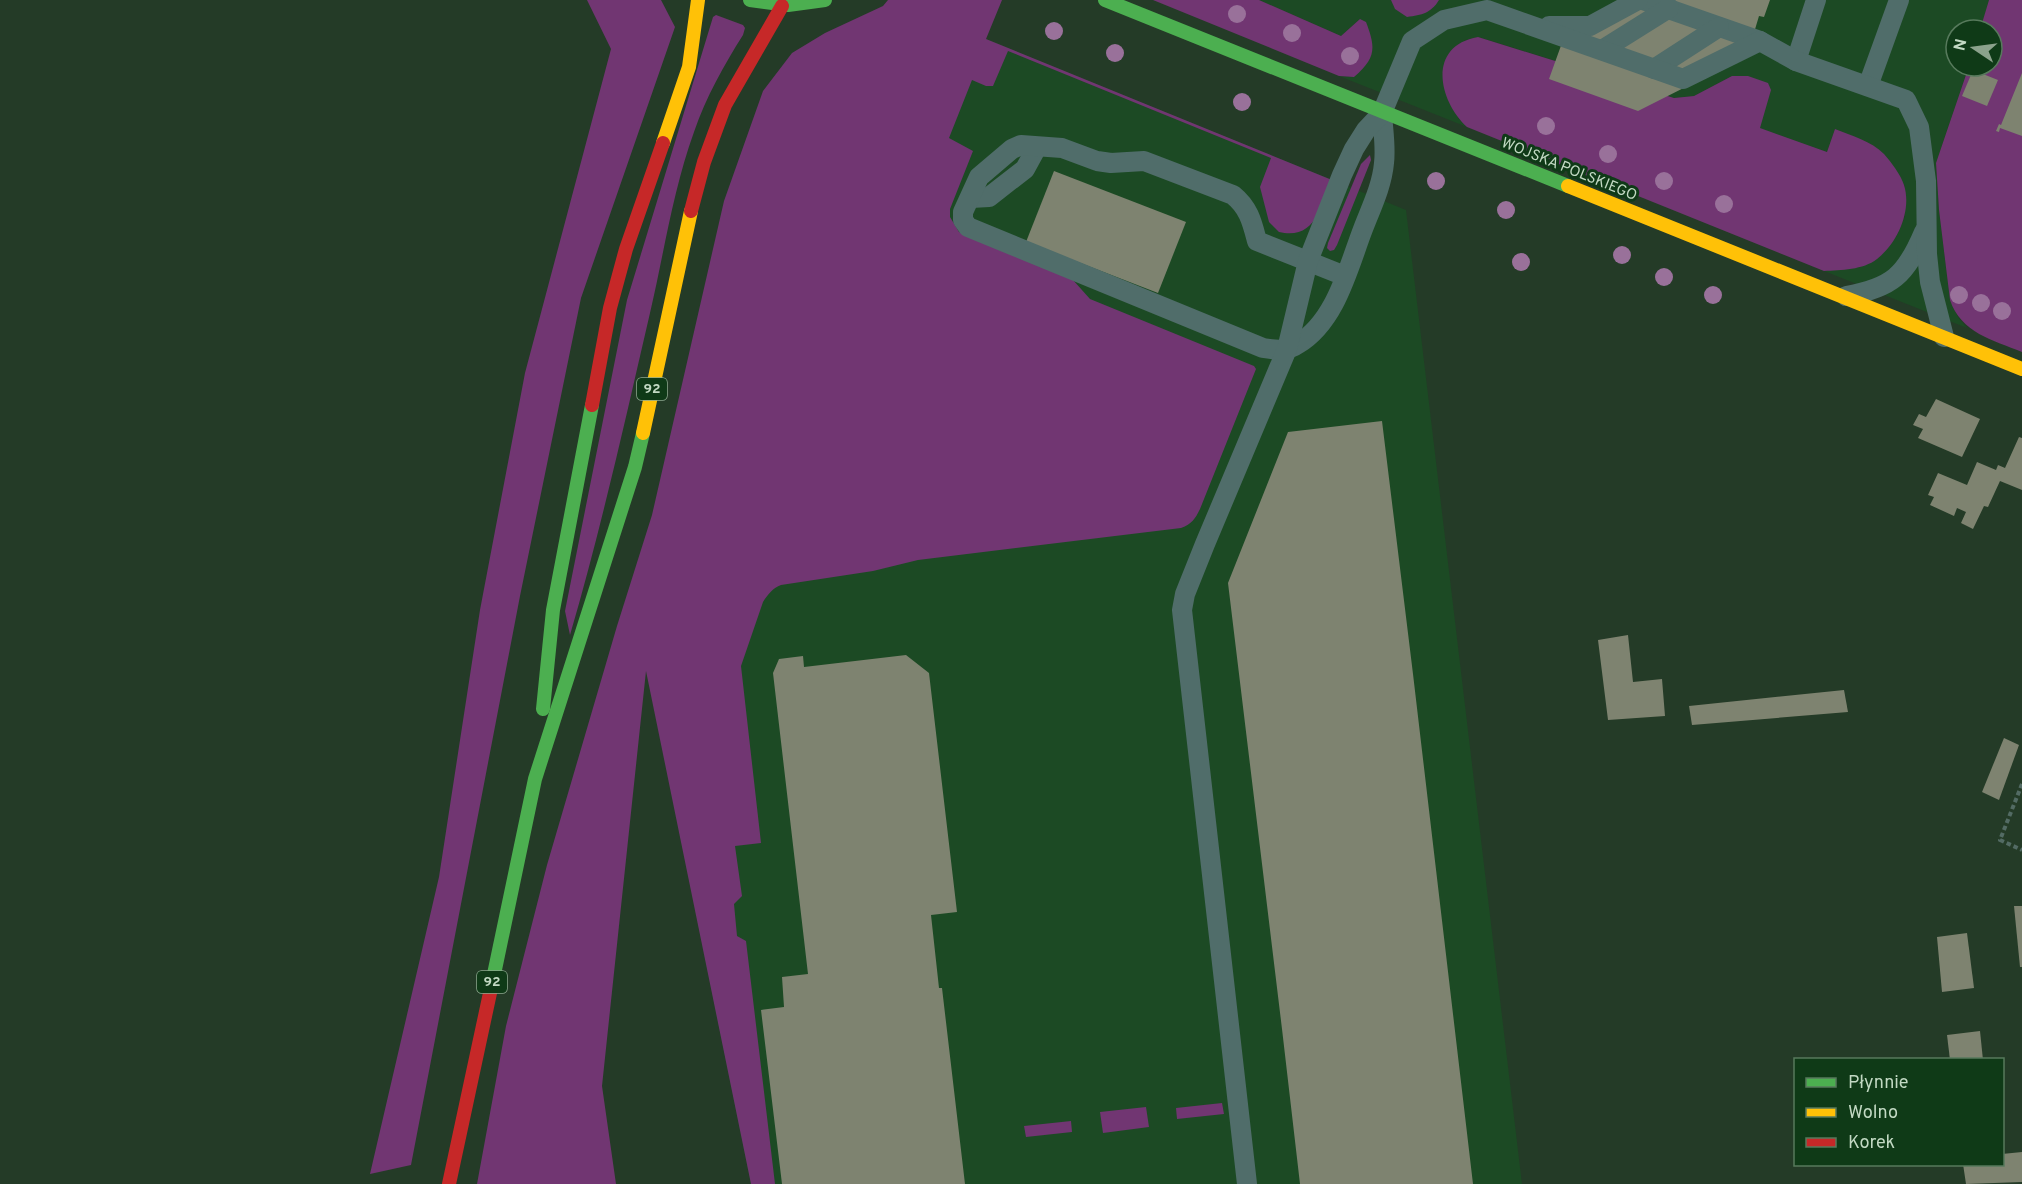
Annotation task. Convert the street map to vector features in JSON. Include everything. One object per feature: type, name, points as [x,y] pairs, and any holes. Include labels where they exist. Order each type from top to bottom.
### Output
[{"type":"main road","name":"92","points":[[535,780],[553,610],[604,340],[626,249],[688,67],[698,0]]},
{"type":"main road","points":[[750,0],[782,6],[825,0]]},
{"type":"main road","name":"WOJSKA POLSKIEGO","points":[[1106,0],[2022,369]]},
{"type":"main road","name":"92","points":[[449,1184],[535,780],[635,467],[688,224],[704,162],[724,105],[782,6]]},
{"type":"lane","points":[[1444,20],[1449,0]]},
{"type":"lane","points":[[1537,26],[1590,26],[1638,0]]},
{"type":"lane","points":[[1643,0],[1760,42],[1796,61],[1906,100],[1919,127],[1926,181],[1926,254],[1936,311],[1944,337]]},
{"type":"lane","points":[[1796,61],[1816,0]]},
{"type":"lane","points":[[1868,86],[1899,0]]},
{"type":"lane","points":[[1247,1184],[1182,610],[1185,594],[1205,544],[1287,349],[1308,261],[1354,149],[1366,130],[1382,113],[1412,40],[1444,20],[1492,5],[1537,26],[1683,79],[1760,42]]},
{"type":"lane","points":[[1602,50],[1669,8]]},
{"type":"lane","points":[[1654,69],[1719,27]]},
{"type":"lane","points":[[1345,276],[1257,241],[1248,211],[1233,195],[1144,161],[1111,163],[1096,161],[1062,148],[1037,147],[1025,169],[989,197],[971,198],[963,212],[963,220],[968,227],[1263,348],[1277,351],[1287,349],[1304,340],[1323,320],[1345,276],[1380,186],[1384,165],[1382,113]]},
{"type":"lane","points":[[1842,297],[1872,291],[1895,279],[1913,255],[1927,224]]},
{"type":"path","points":[[2022,784],[2000,840],[2022,850]]},
{"type":"shaded area","points":[[587,0],[661,0],[675,27],[581,298],[520,596],[411,1165],[370,1174],[439,877],[480,610],[525,373],[611,49]]},
{"type":"shaded area","points":[[888,0],[1002,0],[986,39],[1332,180],[1320,210],[1309,226],[1291,233],[1279,232],[1269,222],[1260,187],[1271,158],[1008,51],[993,86],[986,86],[972,80],[949,138],[973,151],[950,209],[950,217],[959,232],[1073,280],[1090,299],[1254,366],[1256,369],[1200,509],[1193,521],[1181,528],[918,560],[873,571],[781,585],[763,602],[741,666],[761,843],[735,846],[742,896],[734,904],[737,936],[746,941],[775,1184],[751,1184],[646,671],[602,1086],[616,1184],[477,1184],[506,1026],[547,865],[652,515],[724,201],[763,91],[792,53],[825,33],[883,6]]},
{"type":"shaded area","points":[[1153,0],[1259,0],[1341,36],[1360,19],[1366,22],[1372,52],[1367,64],[1354,77],[1339,76]]},
{"type":"shaded area","points":[[1259,0],[1989,0],[1984,18],[1944,18],[1944,78],[1965,78],[1936,163],[1939,210],[1950,300],[1958,317],[1967,328],[1824,271],[1860,267],[1889,246],[1897,235],[1905,216],[1905,186],[1883,154],[1869,143],[1835,129],[1827,152],[1759,128],[1732,76],[1694,96],[1674,98],[1478,37],[1465,40],[1458,118],[1467,127],[1339,76],[1349,77],[1360,19],[1341,36]]},
{"type":"shaded area","points":[[1391,0],[1439,0],[1426,13],[1407,17],[1395,9]]},
{"type":"shaded area","points":[[1989,0],[2022,0],[2022,352],[1979,334],[1970,328],[1955,311],[1950,300],[1939,210],[1936,163],[1965,78],[2004,78],[2004,18],[1984,18]]},
{"type":"shaded area","points":[[716,15],[743,25],[745,28],[710,94],[687,154],[612,475],[570,635],[565,611],[627,300],[713,17]]},
{"type":"shaded area","points":[[1478,37],[1674,98],[1694,96],[1732,76],[1748,76],[1768,83],[1771,90],[1760,128],[1827,152],[1835,129],[1861,139],[1884,154],[1890,161],[1904,185],[1906,195],[1905,215],[1897,235],[1885,252],[1871,263],[1852,269],[1824,271],[1467,127],[1449,103],[1442,75],[1444,62],[1451,51],[1462,42]]},
{"type":"shaded area","points":[[986,39],[1406,210],[1522,1184],[751,1184],[646,668]]},
{"type":"shaded area","points":[[1370,155],[1371,160],[1337,245],[1334,250],[1330,251],[1327,248],[1328,243],[1361,164]]},
{"type":"shaded area","points":[[1222,1103],[1224,1114],[1177,1119],[1176,1108]]},
{"type":"shaded area","points":[[1146,1107],[1149,1127],[1103,1133],[1100,1112]]},
{"type":"shaded area","points":[[1071,1121],[1072,1132],[1026,1137],[1024,1126]]},
{"type":"building","points":[[1642,0],[1770,0],[1764,17],[1759,16],[1747,56],[1638,111],[1549,79],[1563,40]]},
{"type":"building","points":[[2022,73],[2022,136],[2000,128],[1999,132],[1996,131],[1999,124],[2001,125]]},
{"type":"building","points":[[1970,78],[1998,80],[1987,106],[1962,96]]},
{"type":"building","points":[[1054,171],[1186,222],[1158,293],[1026,242]]},
{"type":"building","points":[[1936,399],[1980,419],[1962,457],[1918,438],[1923,429],[1913,425],[1919,414],[1926,417]]},
{"type":"building","points":[[1382,421],[1473,1184],[1300,1184],[1228,583],[1288,432]]},
{"type":"building","points":[[2019,437],[2022,438],[2022,490],[2000,481],[1988,507],[1984,506],[1973,529],[1961,523],[1966,512],[1957,508],[1954,516],[1930,505],[1934,497],[1928,495],[1938,473],[1967,485],[1977,462],[1996,470],[1998,465],[2005,468]]},
{"type":"building","points":[[1628,635],[1633,682],[1662,679],[1665,716],[1608,720],[1598,640]]},
{"type":"building","points":[[906,655],[929,673],[957,912],[931,915],[965,1184],[782,1184],[761,1010],[784,1007],[782,977],[808,974],[773,673],[779,659],[803,656],[804,667]]},
{"type":"building","points":[[1844,690],[1848,712],[1692,725],[1689,706]]},
{"type":"building","points":[[2004,738],[2019,745],[1999,800],[1982,792]]},
{"type":"building","points":[[2014,906],[2022,906],[2022,967],[2020,967]]},
{"type":"building","points":[[1967,933],[1974,988],[1942,992],[1937,937]]},
{"type":"building","points":[[1980,1031],[1983,1058],[1950,1058],[1947,1035]]},
{"type":"building","points":[[2022,1152],[2022,1182],[1966,1184],[1963,1166],[2004,1166],[2004,1154]]},
{"type":"traffic: fast","points":[[750,0],[788,5],[825,0]]},
{"type":"traffic: fast","points":[[1105,0],[1568,186]]},
{"type":"traffic: fast","points":[[543,709],[553,610],[592,405]]},
{"type":"traffic: fast","points":[[493,979],[535,779],[635,467],[643,433]]},
{"type":"traffic: slow","points":[[663,143],[689,67],[698,0]]},
{"type":"traffic: slow","points":[[1568,186],[2022,369]]},
{"type":"traffic: slow","points":[[643,433],[691,211]]},
{"type":"traffic: jam","points":[[691,211],[704,162],[725,105],[782,6]]},
{"type":"traffic: jam","points":[[592,405],[610,308],[626,249],[663,143]]},
{"type":"traffic: jam","points":[[449,1184],[493,979]]}]
